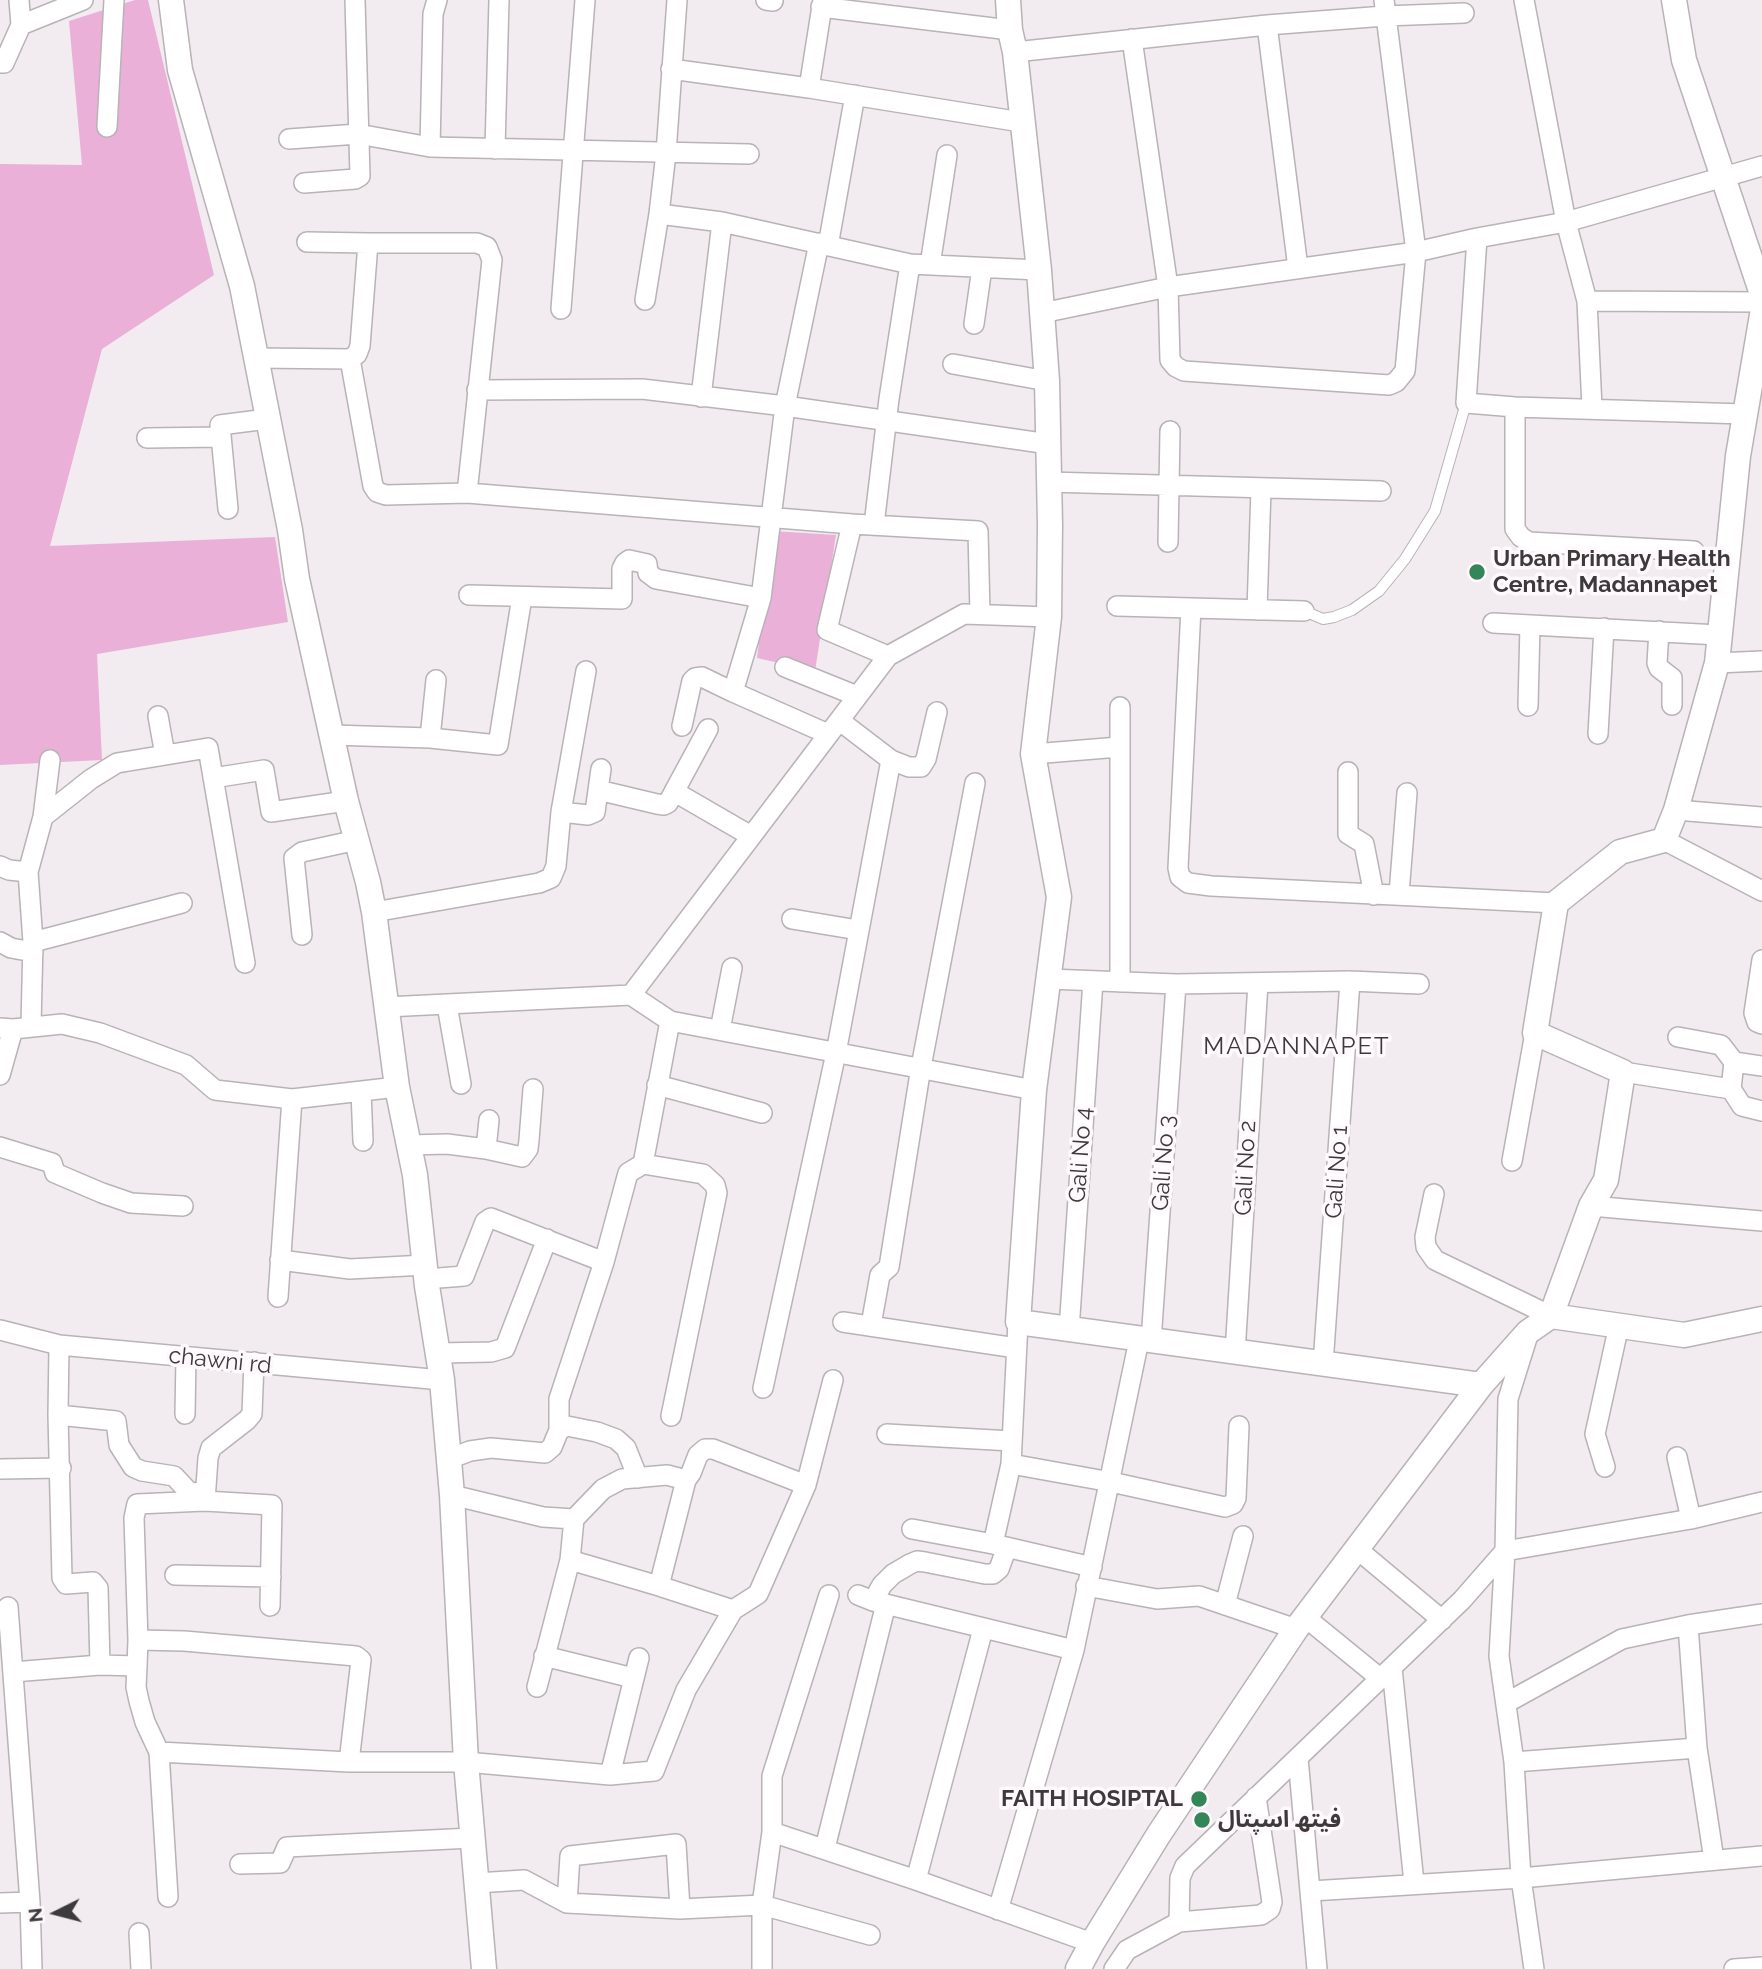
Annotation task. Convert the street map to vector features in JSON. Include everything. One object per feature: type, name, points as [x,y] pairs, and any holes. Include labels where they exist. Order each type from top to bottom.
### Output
[{"type":"street","points":[[0,63],[4,63],[21,25],[19,0]]},
{"type":"street","points":[[21,25],[83,0]]},
{"type":"street","points":[[107,127],[114,0]]},
{"type":"street","points":[[170,0],[180,70],[242,286],[290,530],[297,579],[346,801],[374,912],[397,1087],[415,1175],[442,1380],[452,1495],[466,1762],[484,1969]]},
{"type":"street","points":[[304,183],[359,178],[355,0]]},
{"type":"street","points":[[430,148],[433,13],[437,0]]},
{"type":"street","points":[[495,149],[499,0]]},
{"type":"street","points":[[561,310],[584,0]]},
{"type":"street","points":[[645,300],[666,153],[677,0]]},
{"type":"street","points":[[766,0],[773,1]]},
{"type":"street","points":[[825,1848],[872,1600],[893,1574],[909,1564],[925,1562],[985,1574],[999,1569],[1011,1464],[1016,1348],[1034,1090],[1059,897],[1033,754],[1049,617],[1047,381],[1039,270],[1008,0]]},
{"type":"street","points":[[1524,0],[1566,222],[1587,300],[1592,408]]},
{"type":"street","points":[[1674,0],[1684,60],[1762,294]]},
{"type":"street","points":[[809,88],[822,4],[1012,41],[1132,39],[1268,25],[1385,8],[1464,13]]},
{"type":"street","points":[[1132,39],[1168,287],[1170,360],[1176,368],[1184,371],[1389,385],[1396,382],[1405,371],[1416,252],[1385,8]]},
{"type":"street","points":[[1268,25],[1298,268]]},
{"type":"street","points":[[671,69],[855,94],[1021,122]]},
{"type":"street","points":[[733,692],[761,598],[785,406],[855,94]]},
{"type":"street","points":[[289,139],[358,134],[430,148],[750,154]]},
{"type":"street","points":[[874,526],[887,420],[947,155]]},
{"type":"street","points":[[1042,313],[1168,287],[1416,252],[1566,222],[1762,166]]},
{"type":"street","points":[[659,214],[722,222],[920,265],[1039,270]]},
{"type":"street","points":[[701,397],[722,222]]},
{"type":"street","points":[[1477,238],[1465,403],[1592,408],[1752,404]]},
{"type":"street","points":[[307,242],[477,243],[488,247],[492,260],[467,493]]},
{"type":"street","points":[[256,358],[350,359],[357,354],[360,346],[368,243]]},
{"type":"street","points":[[974,324],[982,268]]},
{"type":"street","points":[[1587,300],[1762,302]]},
{"type":"street","points":[[1664,841],[1676,810],[1717,663],[1738,456],[1752,404],[1762,315]]},
{"type":"street","points":[[350,359],[373,486],[377,492],[386,495],[467,493],[874,526],[978,531],[980,614]]},
{"type":"street","points":[[953,364],[1047,381]]},
{"type":"street","points":[[478,390],[642,389],[785,406],[1049,444]]},
{"type":"street","points":[[1515,407],[1516,529],[1521,537],[1529,542],[1694,551]]},
{"type":"street","points":[[228,509],[220,425],[267,419]]},
{"type":"street","points":[[1168,542],[1170,431]]},
{"type":"street","points":[[148,438],[221,437]]},
{"type":"street","points":[[1048,482],[1381,491]]},
{"type":"street","points":[[1257,610],[1261,489]]},
{"type":"street","points":[[852,524],[827,630],[888,656]]},
{"type":"street","points":[[469,595],[622,599],[622,569],[629,560],[647,564],[648,573],[656,579],[761,598]]},
{"type":"street","points":[[331,735],[430,738],[498,745],[522,597]]},
{"type":"street","points":[[1117,606],[1304,611]]},
{"type":"street","points":[[1191,608],[1178,868],[1180,877],[1188,883],[1211,886],[1556,904]]},
{"type":"street","points":[[631,995],[888,656],[964,614],[1049,617]]},
{"type":"street","points":[[1493,622],[1719,635]]},
{"type":"street","points":[[1528,706],[1530,625]]},
{"type":"street","points":[[1598,734],[1604,628]]},
{"type":"street","points":[[1658,631],[1657,663],[1672,678],[1672,705]]},
{"type":"street","points":[[1717,663],[1762,661]]},
{"type":"street","points":[[785,667],[857,696]]},
{"type":"street","points":[[374,912],[551,878],[556,866],[561,812],[586,671]]},
{"type":"street","points":[[682,726],[692,681],[702,677],[733,692],[834,728],[909,768],[920,767],[926,759],[937,712]]},
{"type":"street","points":[[430,738],[436,680]]},
{"type":"street","points":[[1120,708],[1120,982]]},
{"type":"street","points":[[158,716],[165,755]]},
{"type":"street","points":[[598,790],[664,805],[675,792],[708,729]]},
{"type":"street","points":[[1033,754],[1119,747]]},
{"type":"street","points":[[43,817],[91,779],[117,763],[208,748],[245,963]]},
{"type":"street","points":[[0,1075],[33,947],[28,872],[43,817],[50,760]]},
{"type":"street","points":[[763,1388],[836,1052],[891,760]]},
{"type":"street","points":[[212,778],[264,769],[271,812],[346,801]]},
{"type":"street","points":[[561,812],[592,815],[601,769]]},
{"type":"street","points":[[1348,772],[1348,834],[1364,844],[1374,895]]},
{"type":"street","points":[[871,1325],[880,1275],[889,1268],[921,1067],[975,783]]},
{"type":"street","points":[[675,792],[751,836]]},
{"type":"street","points":[[1399,894],[1407,793]]},
{"type":"street","points":[[1676,810],[1762,817]]},
{"type":"street","points":[[302,935],[294,858],[302,852],[357,840]]},
{"type":"street","points":[[1512,1161],[1556,904],[1620,852],[1664,841],[1762,891]]},
{"type":"street","points":[[0,866],[28,872]]},
{"type":"street","points":[[0,942],[11,948],[33,947],[182,904]]},
{"type":"street","points":[[792,919],[858,930]]},
{"type":"street","points":[[1762,960],[1754,1013],[1757,1022],[1762,1024]]},
{"type":"street","points":[[720,1030],[732,968]]},
{"type":"street","points":[[1049,979],[1176,984],[1350,981],[1419,984]]},
{"type":"street","name":"Gali No 4","points":[[1069,1329],[1093,981]]},
{"type":"street","name":"Gali No 1","points":[[1323,1364],[1350,981]]},
{"type":"street","name":"Gali No 2","points":[[1235,1353],[1258,983]]},
{"type":"street","name":"Gali No 3","points":[[998,1910],[1074,1650],[1086,1586],[1145,1340],[1176,984]]},
{"type":"street","points":[[386,1007],[631,995],[670,1021],[1034,1090]]},
{"type":"street","points":[[447,1005],[461,1084]]},
{"type":"street","points":[[643,1164],[670,1021]]},
{"type":"street","points":[[14,1027],[62,1024],[100,1033],[186,1065],[215,1090],[292,1100],[397,1087]]},
{"type":"street","points":[[1535,1032],[1623,1072],[1731,1089]]},
{"type":"street","points":[[1678,1037],[1721,1045],[1734,1062],[1731,1089],[1742,1105],[1762,1111]]},
{"type":"street","points":[[1734,1062],[1762,1066]]},
{"type":"street","points":[[1078,1969],[1091,1943],[1159,1834],[1301,1623],[1481,1385],[1528,1332],[1550,1317],[1591,1206],[1606,1180],[1623,1072]]},
{"type":"street","points":[[657,1085],[762,1113]]},
{"type":"street","points":[[409,1145],[447,1144],[486,1149],[518,1157],[525,1154],[529,1140],[533,1089]]},
{"type":"street","points":[[361,1091],[363,1141]]},
{"type":"street","points":[[278,1297],[292,1100]]},
{"type":"street","points":[[486,1149],[489,1120]]},
{"type":"street","points":[[0,1147],[52,1163],[55,1173],[102,1194],[131,1203],[183,1206]]},
{"type":"street","points":[[449,1459],[470,1451],[491,1448],[545,1453],[552,1447],[559,1430],[559,1399],[604,1262],[628,1173],[643,1164],[703,1174],[715,1185],[718,1193],[671,1416]]},
{"type":"street","points":[[1434,1194],[1425,1237],[1426,1247],[1434,1260],[1550,1317],[1685,1335],[1762,1319]]},
{"type":"street","points":[[1591,1206],[1762,1221]]},
{"type":"street","points":[[280,1260],[350,1269],[464,1276],[485,1222],[491,1218],[604,1262]]},
{"type":"street","points":[[438,1353],[491,1352],[505,1348],[547,1239]]},
{"type":"street","points":[[843,1322],[1016,1348]]},
{"type":"street","points":[[1018,1322],[1481,1385]]},
{"type":"street","points":[[1605,1467],[1595,1434],[1619,1325]]},
{"type":"street","name":"chawni rd","points":[[0,1330],[59,1345],[442,1380]]},
{"type":"street","points":[[1528,1332],[1508,1399],[1506,1551],[1499,1656],[1514,1762],[1521,1878],[1534,1969]]},
{"type":"street","points":[[59,1345],[62,1578],[66,1584],[93,1582],[98,1588],[100,1665]]},
{"type":"street","points":[[185,1414],[186,1357]]},
{"type":"street","points":[[205,1498],[211,1448],[253,1414],[254,1362]]},
{"type":"street","points":[[159,1752],[349,1762],[466,1762],[610,1775],[654,1770],[686,1690],[733,1610],[758,1594],[806,1485],[833,1380]]},
{"type":"street","points":[[58,1415],[116,1421],[120,1446],[133,1467],[174,1476],[189,1492],[205,1498]]},
{"type":"street","points":[[559,1430],[567,1426],[616,1439],[626,1448],[638,1478]]},
{"type":"street","points":[[1011,1464],[1111,1482],[1221,1508],[1233,1504],[1236,1498],[1239,1426]]},
{"type":"street","points":[[887,1434],[1012,1441]]},
{"type":"street","points":[[659,1586],[686,1480],[700,1452],[709,1448],[806,1485]]},
{"type":"street","points":[[1677,1457],[1691,1519]]},
{"type":"street","points":[[0,1469],[61,1468]]},
{"type":"street","points":[[537,1687],[569,1560],[574,1519],[603,1489],[622,1479],[667,1475],[686,1480]]},
{"type":"street","points":[[452,1495],[543,1517],[574,1519]]},
{"type":"street","points":[[169,1897],[159,1752],[145,1722],[136,1687],[138,1640],[134,1518],[137,1504],[205,1498],[272,1505],[270,1606]]},
{"type":"street","points":[[1179,1922],[1180,1878],[1185,1866],[1442,1620],[1506,1551],[1691,1519],[1762,1502]]},
{"type":"street","points":[[912,1530],[1000,1545],[1092,1567]]},
{"type":"street","points":[[1225,1605],[1243,1536]]},
{"type":"street","points":[[1357,1549],[1442,1620]]},
{"type":"street","points":[[569,1560],[733,1610]]},
{"type":"street","points":[[175,1575],[271,1577]]},
{"type":"street","points":[[1086,1586],[1157,1599],[1199,1596],[1301,1623],[1386,1674]]},
{"type":"street","points":[[762,1969],[762,1905],[772,1832],[772,1776],[830,1595]]},
{"type":"street","points":[[872,1600],[1074,1650]]},
{"type":"street","points":[[8,1607],[13,1672],[8,1710],[30,1902],[32,1969]]},
{"type":"street","points":[[1506,1703],[1622,1639],[1688,1625],[1762,1614]]},
{"type":"street","points":[[1688,1625],[1697,1748],[1714,1860]]},
{"type":"street","points":[[916,1880],[983,1629]]},
{"type":"street","points":[[138,1640],[184,1641],[359,1657],[361,1660],[349,1762]]},
{"type":"street","points":[[544,1656],[633,1678]]},
{"type":"street","points":[[610,1775],[639,1658]]},
{"type":"street","points":[[13,1672],[100,1665],[137,1666]]},
{"type":"street","points":[[1386,1674],[1414,1883]]},
{"type":"street","points":[[1514,1762],[1697,1748]]},
{"type":"street","points":[[1298,1758],[1317,1969]]},
{"type":"street","points":[[1114,1969],[1127,1950],[1179,1922],[1261,1915],[1270,1909],[1272,1902],[1256,1797]]},
{"type":"street","points":[[772,1832],[825,1848],[1091,1943]]},
{"type":"street","points":[[240,1864],[280,1863],[287,1847],[472,1838]]},
{"type":"street","points":[[567,1903],[570,1856],[676,1844],[680,1909]]},
{"type":"street","points":[[1311,1891],[1521,1878],[1762,1856]]},
{"type":"street","points":[[476,1883],[524,1880],[567,1903],[680,1909],[762,1905],[870,1935]]},
{"type":"street","points":[[0,1903],[30,1902]]},
{"type":"street","points":[[139,1933],[141,1969]]},
{"type":"street","points":[[1734,1969],[1762,1967]]},
{"type":"lane","points":[[1304,611],[1322,619],[1352,610],[1379,591],[1405,559],[1435,511],[1465,403]]},
{"type":"shaded area","points":[[135,0],[148,0],[214,275],[102,349],[50,546],[275,537],[288,622],[97,654],[102,760],[0,765],[0,164],[82,165],[69,21]]},
{"type":"shaded area","points":[[773,531],[836,535],[815,671],[757,658]]},
{"type":"place","name":"Urban Primary Health Centre, Madannapet","points":[[1477,572]]},
{"type":"place","name":"FAITH HOSIPTAL","points":[[1199,1799]]},
{"type":"place","name":"فیتھ اسپتال","points":[[1202,1820]]},
{"type":"district","name":"MADANNAPET","points":[[1297,1047]]}]
